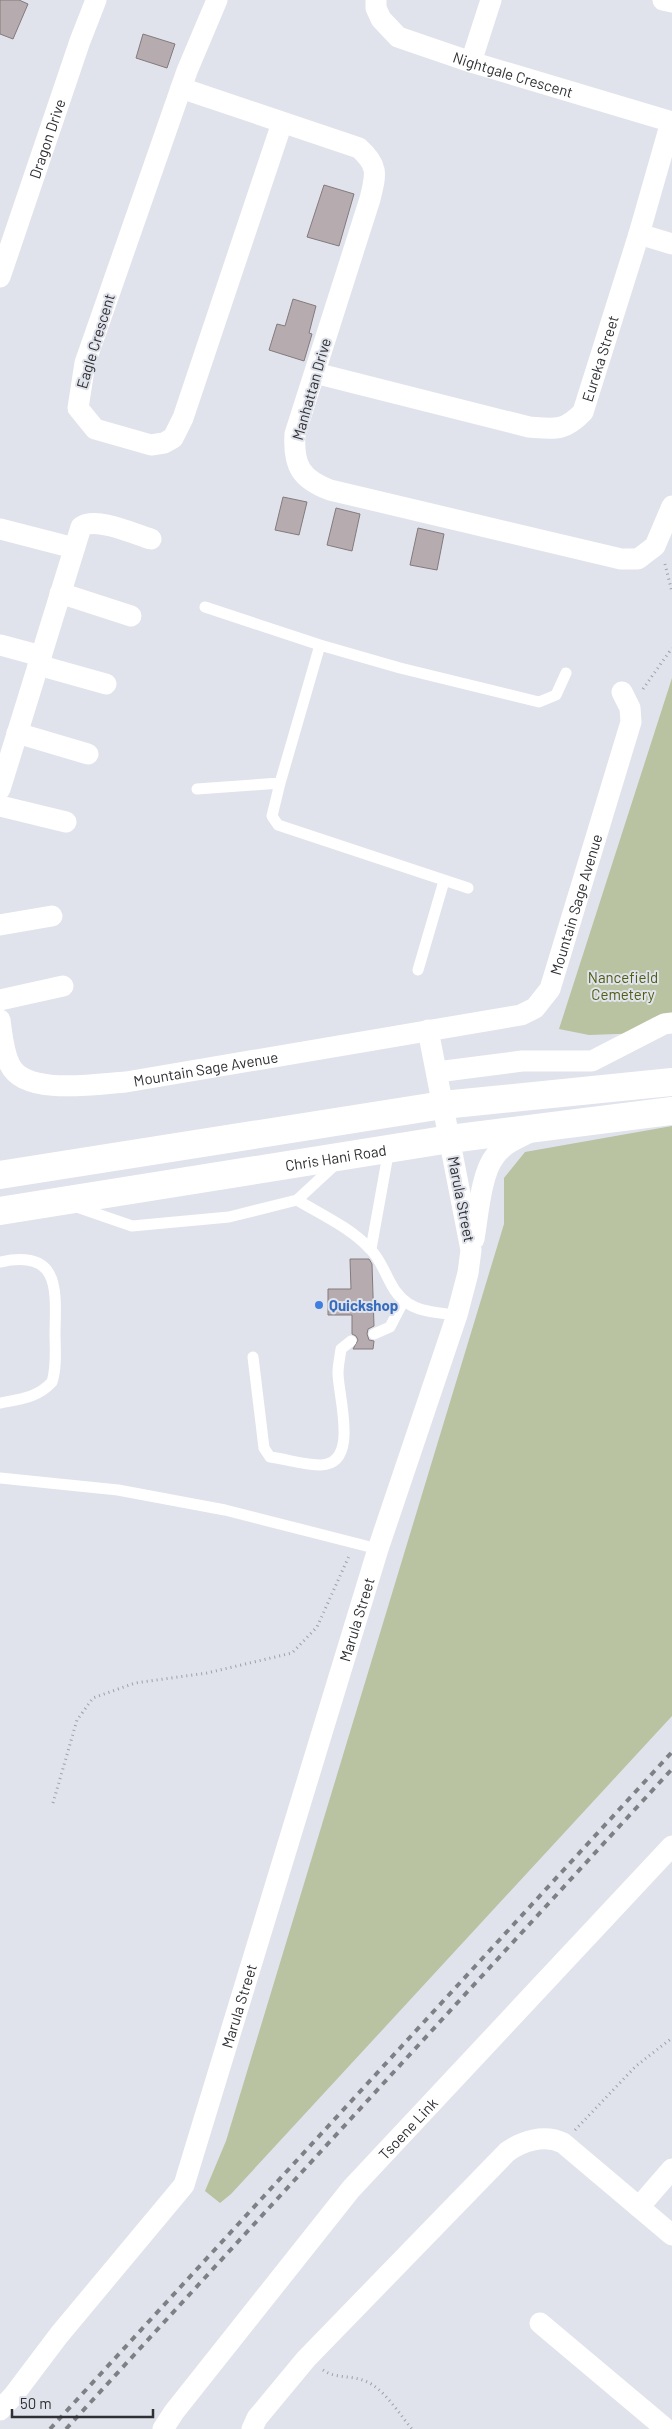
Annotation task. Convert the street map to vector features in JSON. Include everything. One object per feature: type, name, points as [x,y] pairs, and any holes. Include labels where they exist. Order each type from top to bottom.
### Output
[{"type":"main road","points":[[0,1175],[443,1105],[672,1082]]},
{"type":"main road","name":"Chris Hani Road","points":[[0,1211],[450,1139],[672,1111]]},
{"type":"street","name":"Dragon Drive","points":[[0,277],[80,41],[96,0]]},
{"type":"street","name":"Eagle Crescent","points":[[217,0],[181,88],[85,363],[78,396],[78,408],[95,430],[151,445],[164,443],[173,438],[183,418],[282,123]]},
{"type":"street","name":"Nightgale Crescent","points":[[376,0],[376,8],[381,19],[398,37],[471,62],[671,122]]},
{"type":"street","points":[[471,62],[491,0]]},
{"type":"street","points":[[663,0],[672,2]]},
{"type":"street","name":"Manhattan Drive","points":[[181,88],[359,148],[369,157],[374,166],[375,178],[370,198],[295,434],[294,453],[298,466],[312,483],[330,490],[621,559],[638,560],[648,553],[658,541],[672,506]]},
{"type":"street","name":"Eureka Street","points":[[315,373],[528,427],[557,429],[571,424],[583,412],[639,234],[671,122]]},
{"type":"street","points":[[639,234],[672,244]]},
{"type":"street","points":[[0,789],[81,527],[87,523],[97,522],[151,539]]},
{"type":"street","points":[[0,529],[74,548]]},
{"type":"street","points":[[60,593],[131,616]]},
{"type":"street","points":[[0,645],[39,661],[106,684]]},
{"type":"street","name":"Mountain Sage Avenue","points":[[0,1020],[6,1053],[16,1073],[22,1078],[42,1084],[126,1082],[521,1015],[535,1008],[550,989],[626,742],[631,722],[626,700]]},
{"type":"street","points":[[17,733],[88,754]]},
{"type":"street","points":[[0,806],[66,822]]},
{"type":"street","points":[[0,925],[52,916]]},
{"type":"street","points":[[0,1000],[63,986]]},
{"type":"street","points":[[436,1072],[522,1061],[592,1061],[664,1024],[672,1023]]},
{"type":"street","points":[[428,1030],[443,1105]]},
{"type":"street","name":"Marula Street","points":[[0,2410],[13,2396],[59,2335],[184,2185],[378,1550],[457,1316],[468,1273],[471,1250],[443,1105]]},
{"type":"street","points":[[471,1250],[488,1168],[495,1156],[507,1144],[539,1127]]},
{"type":"street","name":"Tsoene Link","points":[[163,2429],[174,2412],[351,2189],[672,1846]]},
{"type":"street","points":[[252,2429],[257,2418],[306,2359],[507,2152],[523,2143],[538,2139],[551,2139],[562,2143],[672,2235]]},
{"type":"street","points":[[639,2207],[672,2169]]},
{"type":"street","points":[[540,2323],[666,2429]]},
{"type":"lane","points":[[205,607],[320,645],[400,668],[539,702],[556,695],[566,673]]},
{"type":"lane","points":[[320,645],[272,816],[278,825],[468,888]]},
{"type":"lane","points":[[197,789],[280,783]]},
{"type":"lane","points":[[418,970],[444,880]]},
{"type":"lane","points":[[371,1249],[388,1149]]},
{"type":"lane","points":[[65,1202],[132,1226],[229,1217],[297,1200],[344,1156]]},
{"type":"lane","points":[[297,1200],[344,1227],[371,1249],[394,1292],[403,1302],[424,1311],[457,1316]]},
{"type":"lane","points":[[0,1262],[21,1259],[38,1264],[52,1276],[56,1291],[52,1382],[35,1396],[0,1403]]},
{"type":"lane","points":[[374,1334],[390,1327],[403,1302]]},
{"type":"lane","points":[[253,1357],[264,1448],[270,1457],[321,1465],[332,1462],[339,1457],[343,1446],[344,1423],[338,1373],[341,1350],[352,1340]]},
{"type":"lane","points":[[0,1478],[137,1494],[225,1510],[378,1550]]},
{"type":"path","points":[[658,541],[672,592]]},
{"type":"path","points":[[626,700],[672,648]]},
{"type":"path","points":[[53,1803],[77,1720],[93,1698],[134,1683],[207,1673],[292,1653],[317,1627],[354,1543]]},
{"type":"path","points":[[562,2143],[636,2066],[672,2038]]},
{"type":"path","points":[[306,2359],[339,2377],[365,2381],[380,2392],[412,2429]]},
{"type":"green space","name":"Nancefield Cemetery","points":[[672,678],[672,1032],[589,1035],[559,1029]]},
{"type":"green space","points":[[672,1126],[672,1716],[231,2194],[220,2203],[205,2191],[226,2141],[504,1224],[504,1178],[525,1152]]},
{"type":"building","points":[[0,0],[19,0],[28,4],[13,39],[0,34]]},
{"type":"building","points":[[143,34],[175,44],[167,68],[136,58]]},
{"type":"building","points":[[324,185],[354,194],[339,246],[307,237]]},
{"type":"building","points":[[293,299],[316,306],[309,333],[312,334],[304,361],[269,350],[277,324],[285,326]]},
{"type":"building","points":[[283,497],[307,502],[299,535],[275,530]]},
{"type":"building","points":[[336,508],[360,514],[352,551],[327,545]]},
{"type":"building","points":[[418,528],[444,534],[437,570],[410,565]]},
{"type":"building","points":[[350,1259],[369,1259],[372,1264],[374,1326],[368,1329],[367,1334],[369,1340],[374,1341],[373,1349],[353,1349],[358,1340],[352,1334],[352,1315],[328,1315],[328,1289],[351,1289]]},
{"type":"railway","points":[[50,2429],[672,1752]]},
{"type":"railway","points":[[66,2429],[672,1769]]},
{"type":"place","name":"Quickshop","points":[[319,1305]]}]
